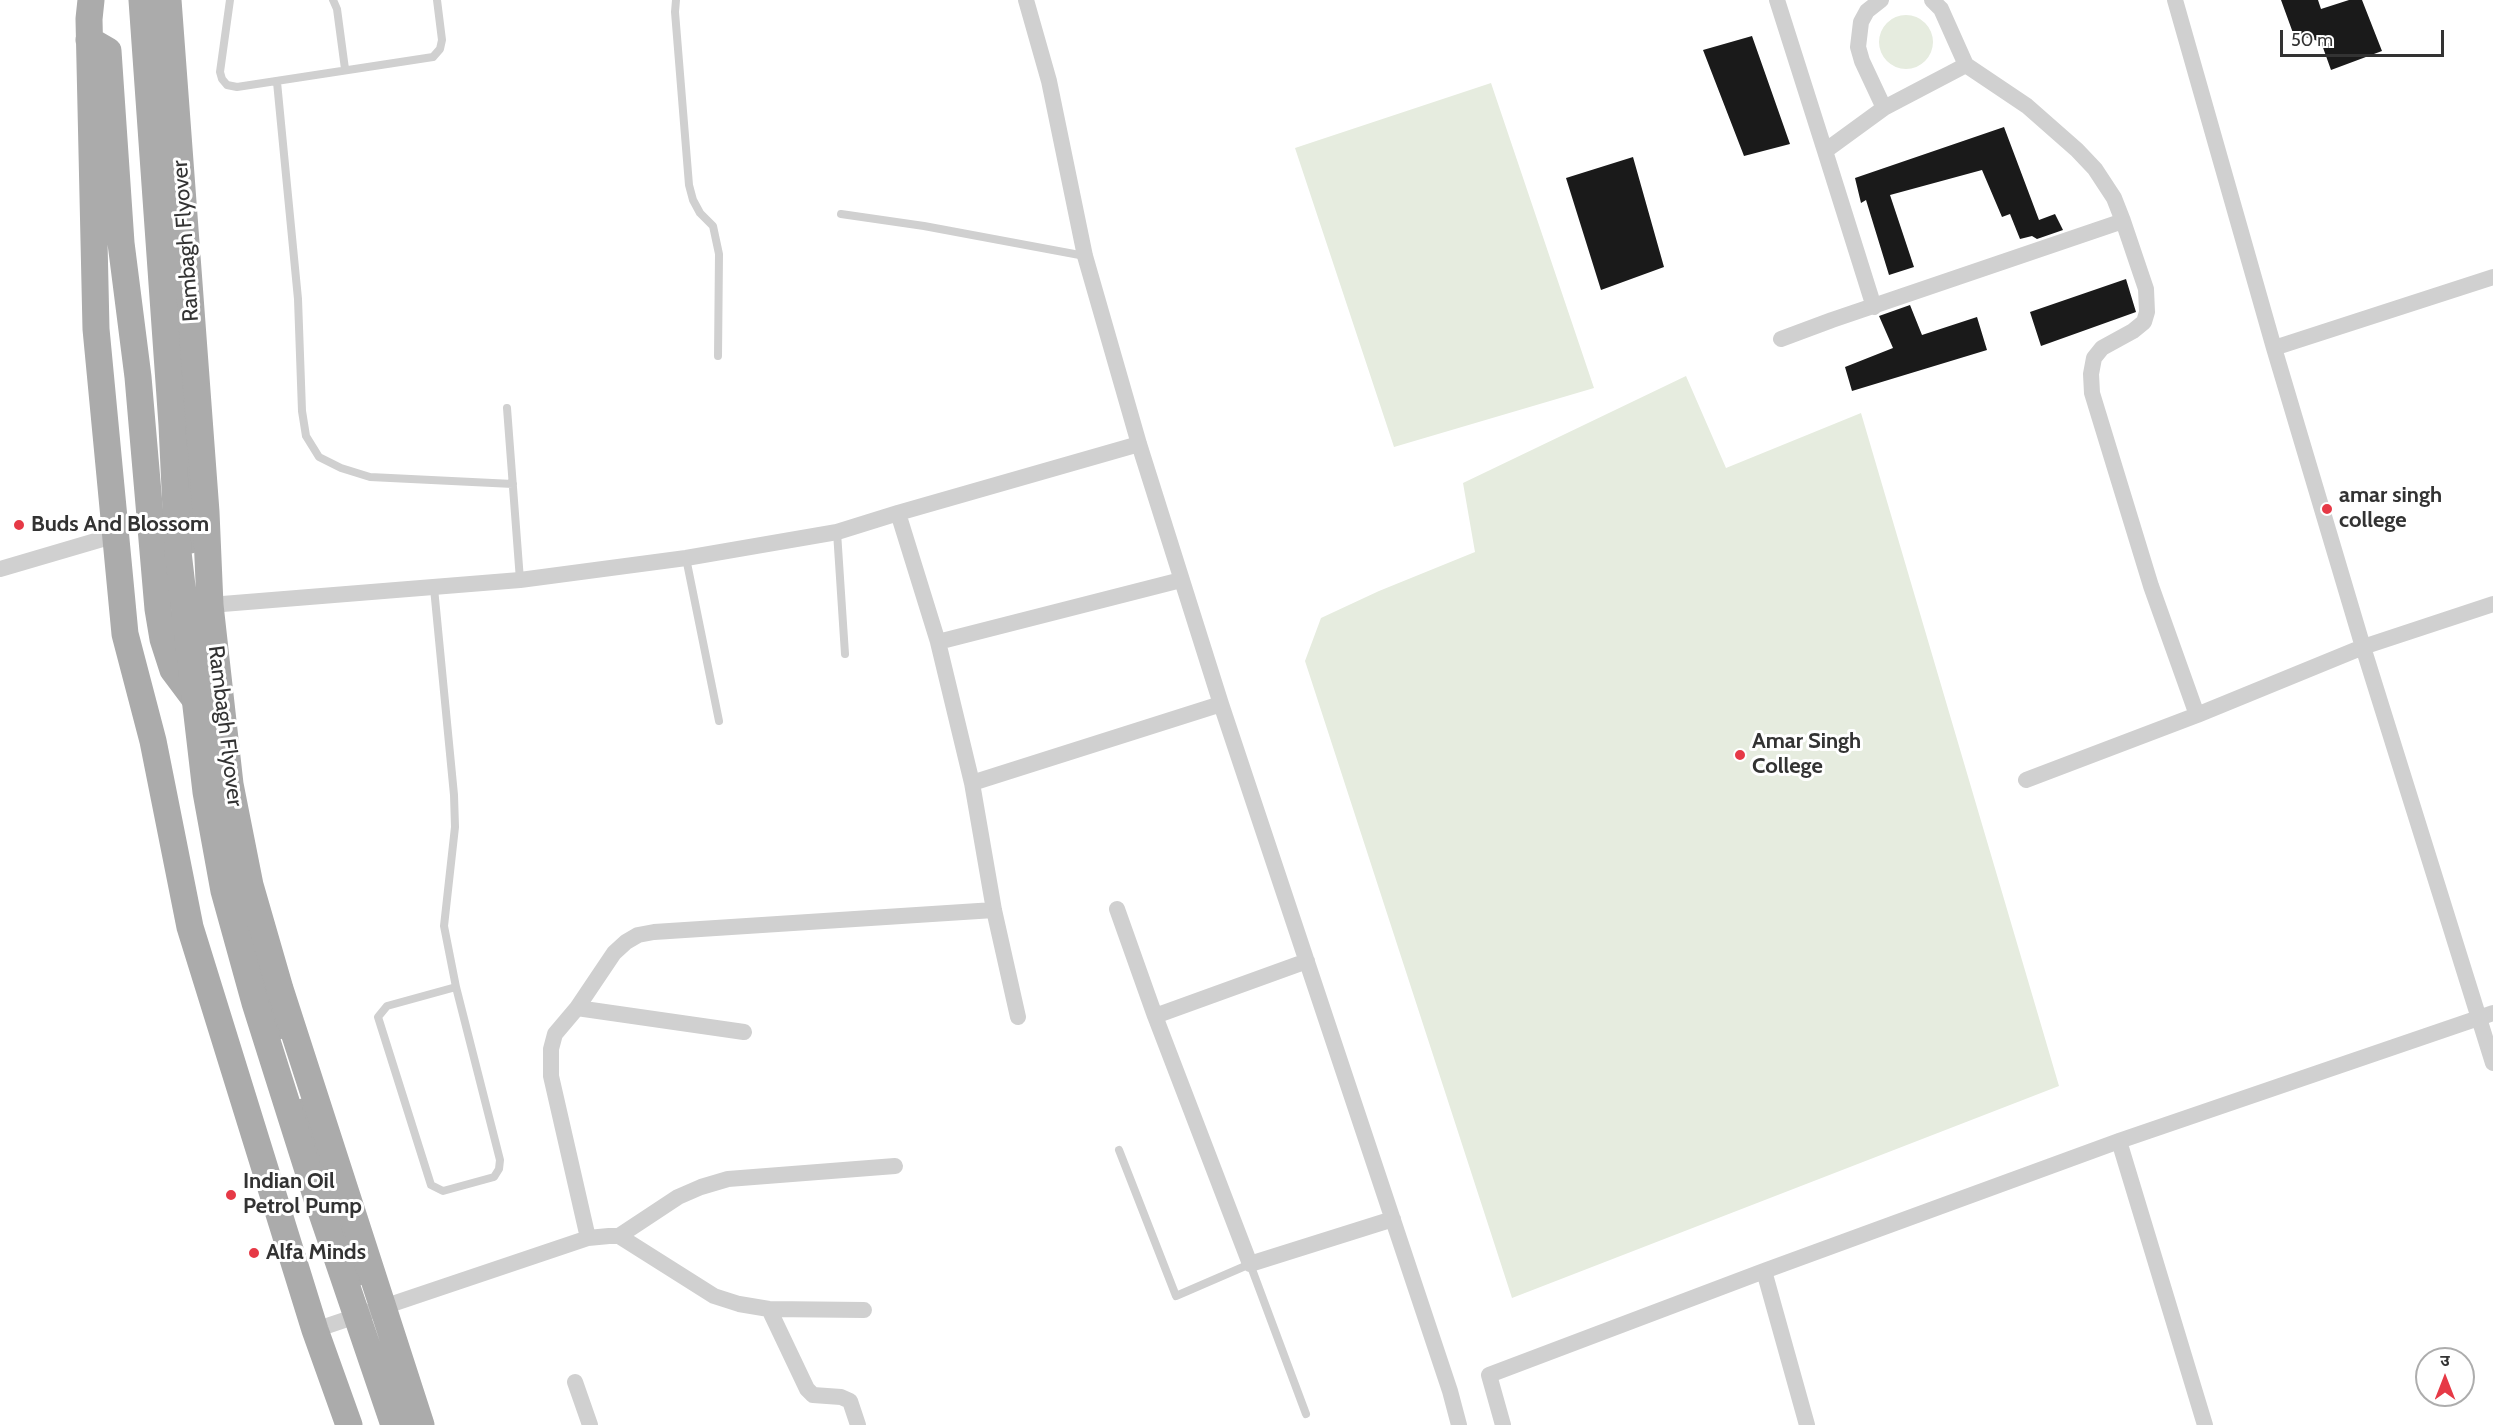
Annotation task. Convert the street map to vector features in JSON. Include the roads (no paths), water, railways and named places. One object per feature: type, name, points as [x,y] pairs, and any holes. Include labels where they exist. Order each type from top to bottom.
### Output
[{"type":"main road","points":[[91,0],[89,40],[96,329],[125,634],[153,741],[190,927],[315,1330],[349,1425]]},
{"type":"main road","name":"Rambagh Flyover","points":[[142,0],[172,425],[178,552],[206,792],[224,891],[282,1089],[394,1425]]},
{"type":"main road","points":[[166,5],[191,552],[235,874],[275,1026],[404,1425]]},
{"type":"main road","name":"Rambagh Flyover","points":[[166,5],[205,500],[210,605],[230,784],[250,885],[280,989],[421,1425]]},
{"type":"main road","points":[[89,40],[108,51],[121,243],[138,377],[158,609],[163,639],[173,670],[194,698]]},
{"type":"street","points":[[1026,0],[1048,81],[1085,256],[1139,444],[1221,704],[1460,1425]]},
{"type":"street","points":[[1777,0],[1874,307]]},
{"type":"street","points":[[1881,0],[1868,11],[1861,22],[1858,47],[1862,61],[1884,108]]},
{"type":"street","points":[[1932,0],[1941,9],[1966,65],[2027,106],[2077,150],[2102,179],[2114,198],[2123,221],[2146,289],[2147,312],[2144,322],[2133,332],[2102,348],[2094,358],[2091,374],[2092,393],[2151,586],[2196,715]]},
{"type":"street","points":[[2175,0],[2274,348],[2363,647],[2486,1015],[2493,1063]]},
{"type":"street","points":[[1825,150],[1884,108],[1966,65]]},
{"type":"street","points":[[1781,339],[2123,221]]},
{"type":"street","points":[[2274,348],[2493,277]]},
{"type":"street","points":[[210,605],[520,580],[686,558],[837,532],[1139,444]]},
{"type":"street","points":[[898,513],[938,642],[972,783],[994,910],[1018,1017]]},
{"type":"street","points":[[0,568],[116,535]]},
{"type":"street","points":[[938,642],[1181,580]]},
{"type":"street","points":[[2026,780],[2196,715],[2363,647],[2493,604]]},
{"type":"street","points":[[972,783],[1221,704]]},
{"type":"street","points":[[1117,909],[1155,1016],[1250,1264],[1393,1219]]},
{"type":"street","points":[[588,1238],[549,1063],[555,1034],[577,1008],[614,953],[626,942],[638,935],[994,910]]},
{"type":"street","points":[[1155,1016],[1307,962]]},
{"type":"street","points":[[577,1008],[744,1032]]},
{"type":"street","points":[[1503,1425],[1489,1375],[2119,1141],[2486,1015]]},
{"type":"street","points":[[2119,1141],[2205,1425]]},
{"type":"street","points":[[315,1330],[588,1238],[619,1236],[678,1197],[728,1179],[895,1166]]},
{"type":"street","points":[[619,1236],[714,1296],[769,1309],[864,1310]]},
{"type":"street","points":[[1764,1271],[1807,1425]]},
{"type":"street","points":[[769,1309],[807,1389],[813,1395],[841,1397],[850,1401],[858,1425]]},
{"type":"street","points":[[575,1382],[590,1425]]},
{"type":"lane","points":[[230,0],[220,72],[227,85],[237,87],[433,57],[440,49],[442,40],[437,0]]},
{"type":"lane","points":[[333,0],[337,9],[345,69]]},
{"type":"lane","points":[[676,0],[689,185],[697,207],[713,226],[719,254],[718,356]]},
{"type":"lane","points":[[277,82],[298,299],[302,411],[306,436],[320,457],[341,468],[370,477],[513,484]]},
{"type":"lane","points":[[841,214],[924,226],[1085,256]]},
{"type":"lane","points":[[507,408],[520,580]]},
{"type":"lane","points":[[837,532],[845,654]]},
{"type":"lane","points":[[686,558],[718,721]]},
{"type":"lane","points":[[434,588],[454,795],[455,827],[444,926],[456,987],[500,1160],[499,1169],[494,1177],[443,1191],[431,1185],[378,1017],[387,1006],[456,987]]},
{"type":"lane","points":[[1119,1150],[1176,1296],[1250,1264],[1306,1414]]},
{"type":"place","name":"amar singh college","points":[[2327,509]]},
{"type":"place","name":"Buds And Blossom","points":[[19,525]]},
{"type":"place","name":"Amar Singh College","points":[[1740,755]]},
{"type":"place","name":"Indian Oil Petrol Pump","points":[[231,1195]]},
{"type":"place","name":"Alfa Minds","points":[[254,1253]]}]
